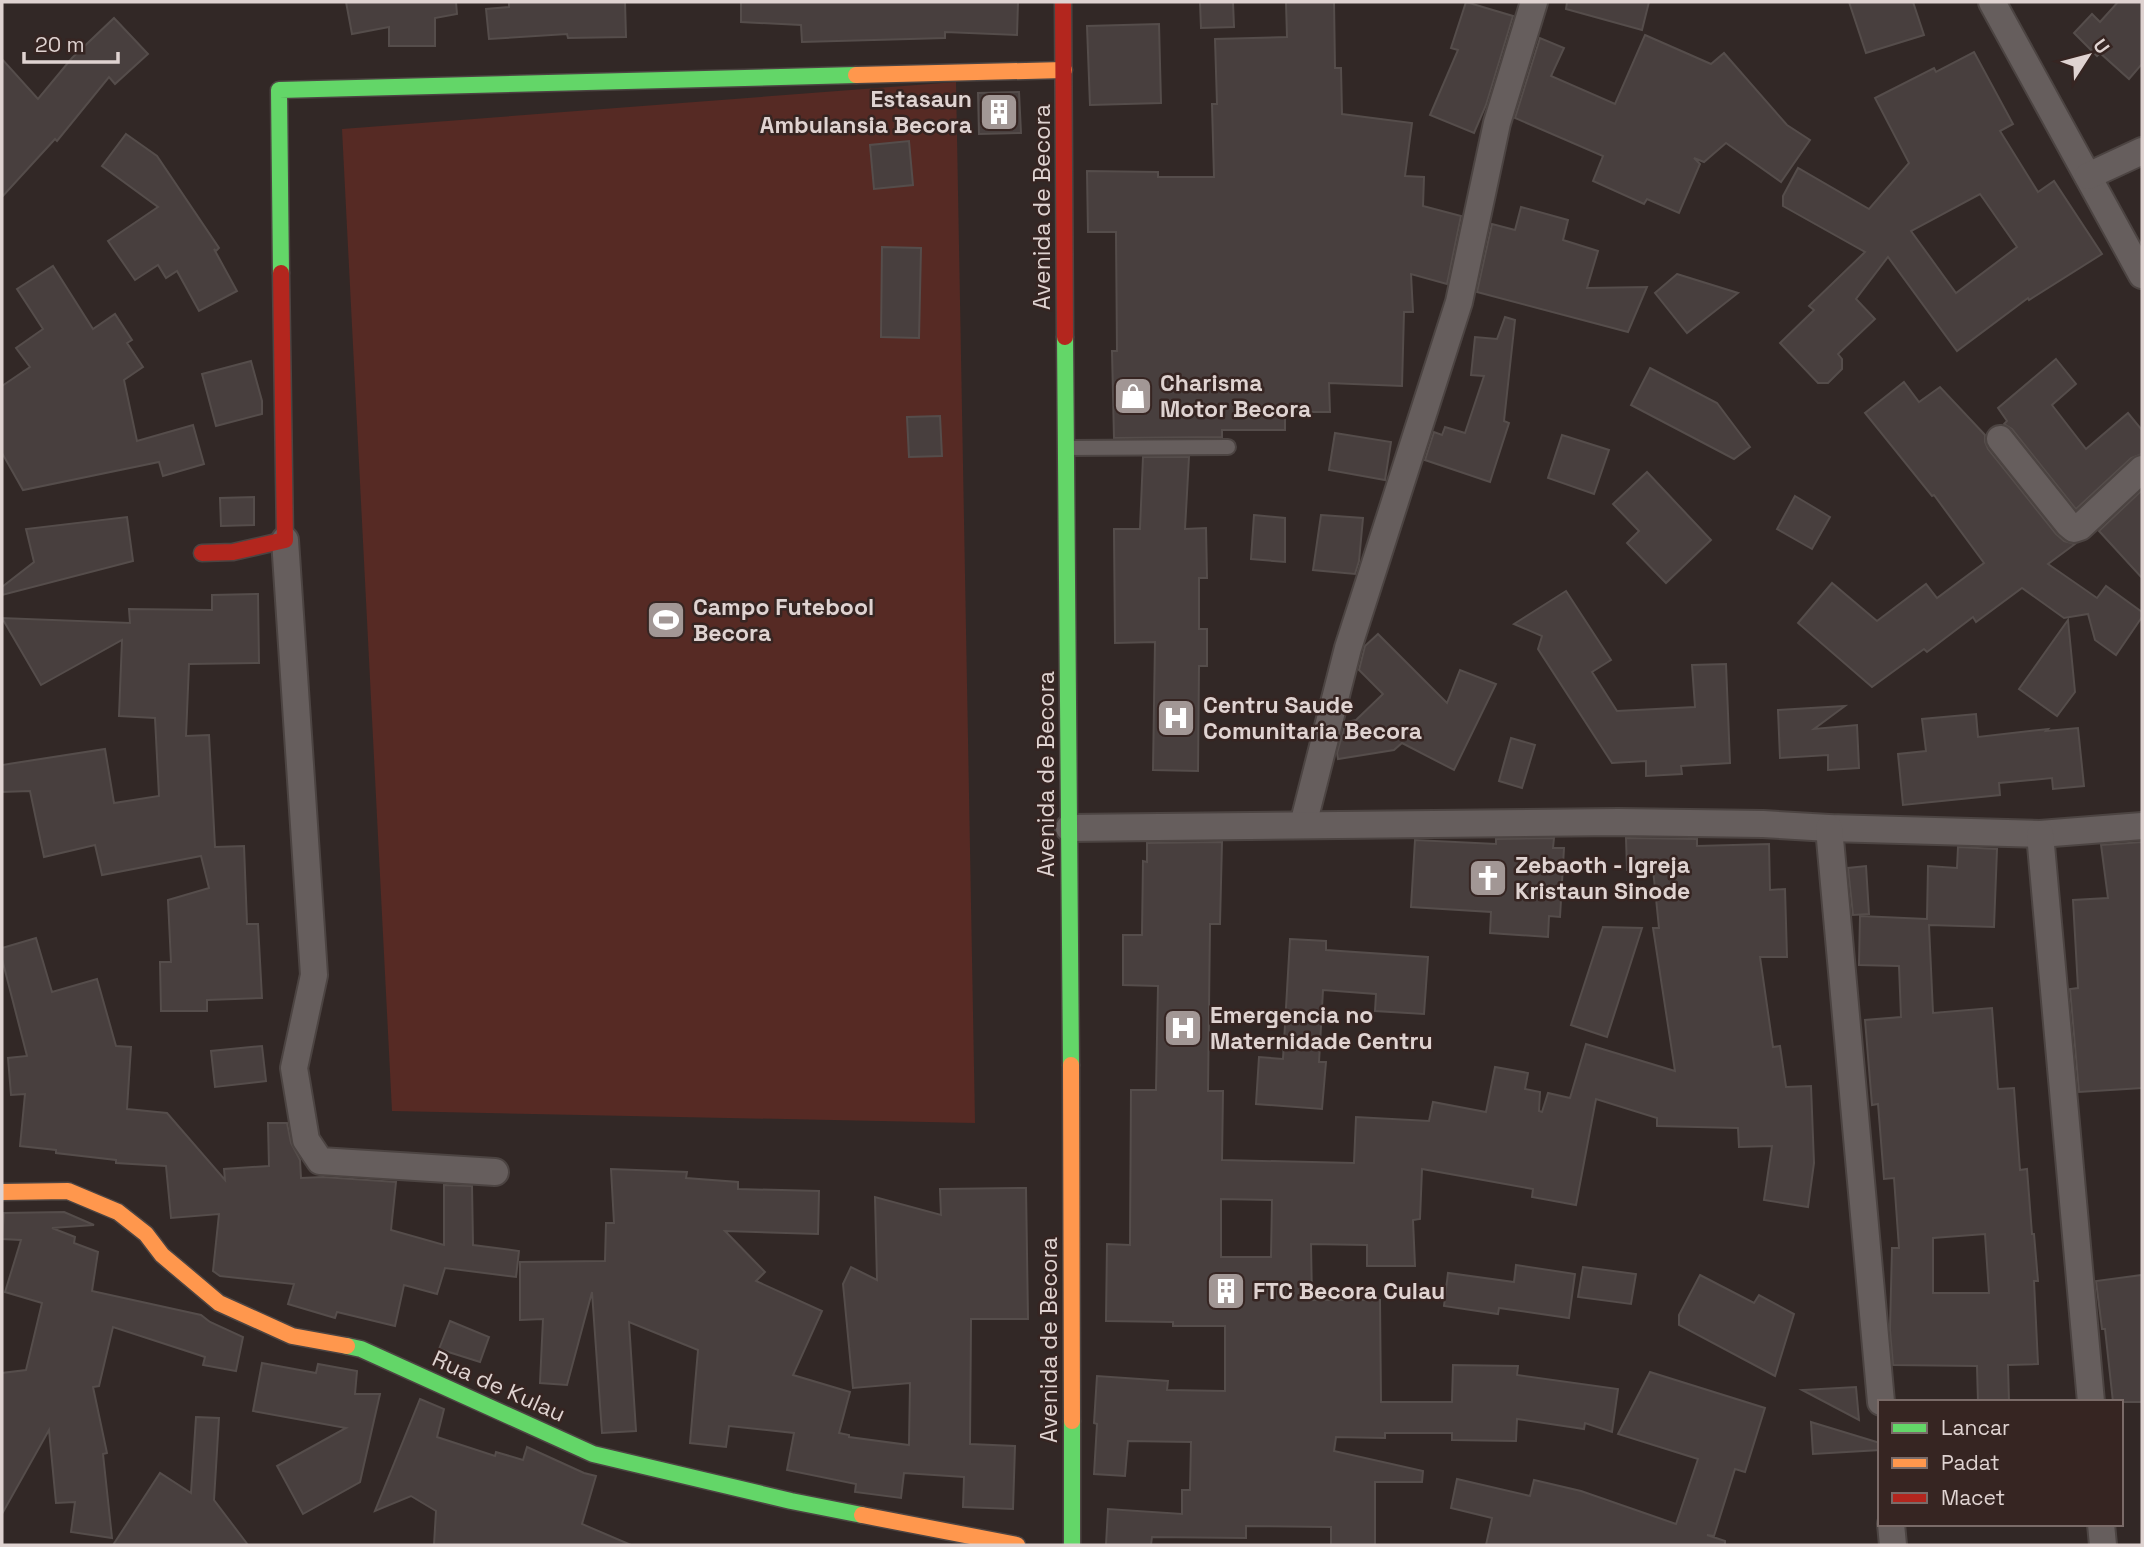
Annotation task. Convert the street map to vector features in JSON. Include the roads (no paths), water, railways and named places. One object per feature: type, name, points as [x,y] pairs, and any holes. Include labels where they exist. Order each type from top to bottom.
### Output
[{"type":"street","name":"Avenida de Becora","points":[[1063,2],[1072,1545]]},
{"type":"street","points":[[1303,825],[1348,648],[1459,302],[1497,124],[1534,2]]},
{"type":"street","points":[[1992,2],[2142,275]]},
{"type":"street","points":[[495,1172],[320,1161],[306,1140],[294,1068],[313,975],[285,540],[279,90],[1064,70]]},
{"type":"street","points":[[2088,176],[2142,151]]},
{"type":"street","points":[[2000,439],[2074,529],[2080,527],[2142,469]]},
{"type":"street","points":[[202,553],[233,552],[285,540]]},
{"type":"street","points":[[1069,828],[1618,822],[1763,824],[2040,834],[2142,826]]},
{"type":"street","points":[[1829,828],[1881,1400]]},
{"type":"street","points":[[2040,834],[2091,1400]]},
{"type":"street","name":"Rua de Kulau","points":[[2,1192],[68,1191],[118,1212],[146,1234],[162,1255],[219,1303],[292,1336],[361,1349],[593,1454],[791,1501],[1017,1545]]},
{"type":"street","points":[[1891,1526],[1893,1545]]},
{"type":"street","points":[[2101,1526],[2103,1545]]},
{"type":"lane","points":[[1067,448],[1228,447]]},
{"type":"place","name":"Estasaun Ambulansia Becora","points":[[999,112]]},
{"type":"place","name":"Charisma Motor Becora","points":[[1133,396]]},
{"type":"place","name":"Campo Futebool Becora","points":[[666,620]]},
{"type":"place","name":"Centru Saude Comunitaria Becora","points":[[1176,718]]},
{"type":"place","name":"Zebaoth - Igreja Kristaun Sinode","points":[[1488,878]]},
{"type":"place","name":"Emergencia no Maternidade Centru","points":[[1183,1028]]},
{"type":"place","name":"FTC Becora Culau","points":[[1226,1291]]}]
